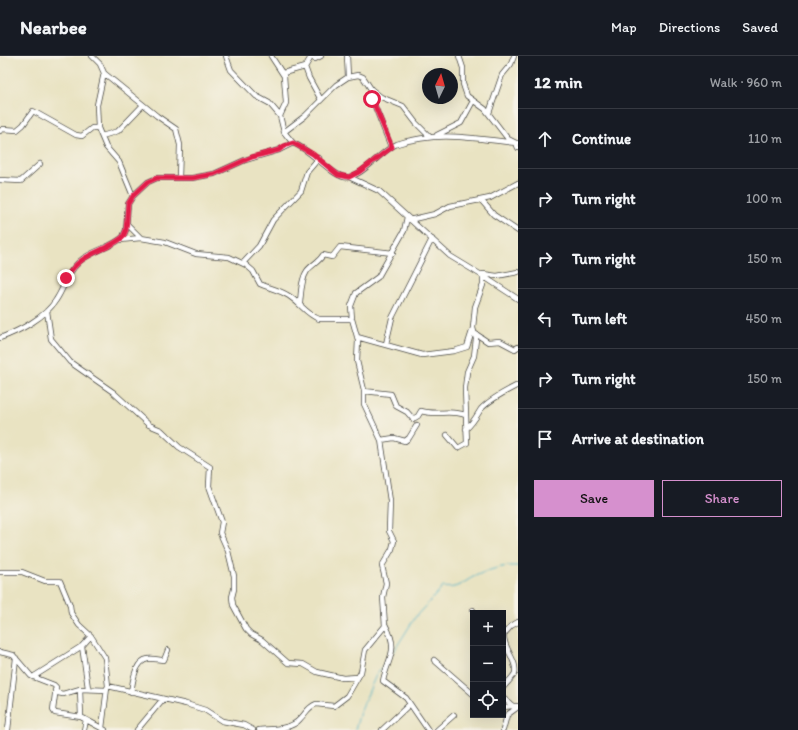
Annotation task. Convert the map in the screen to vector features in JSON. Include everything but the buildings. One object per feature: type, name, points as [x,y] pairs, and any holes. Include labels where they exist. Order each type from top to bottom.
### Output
[{"type":"street","points":[[92,56],[100,64],[104,73],[143,106],[179,132],[179,178]]},
{"type":"street","points":[[226,56],[231,70],[256,96],[268,103],[280,116],[284,132],[293,143],[319,158],[338,175],[349,177],[379,191],[453,258],[518,299]]},
{"type":"street","points":[[271,56],[282,73],[286,103],[280,116]]},
{"type":"street","points":[[282,73],[305,67],[311,57],[315,59],[321,56]]},
{"type":"street","points":[[348,56],[348,78]]},
{"type":"street","points":[[459,56],[463,68],[465,90],[473,101],[489,113],[508,139],[517,143]]},
{"type":"street","points":[[489,113],[502,75],[511,64],[514,56]]},
{"type":"street","points":[[305,67],[308,78],[321,100]]},
{"type":"street","points":[[104,73],[97,104],[98,128],[106,147],[119,162],[133,196]]},
{"type":"street","points":[[284,132],[336,85],[348,78],[358,75],[363,77],[374,92],[402,106],[430,137]]},
{"type":"street","points":[[372,99],[392,147]]},
{"type":"street","points":[[437,136],[461,123],[473,101]]},
{"type":"street","points":[[102,136],[118,131],[143,106]]},
{"type":"street","points":[[0,131],[3,129],[17,130],[23,125],[33,111],[76,135],[82,136],[92,128],[98,128]]},
{"type":"street","points":[[349,177],[359,172],[392,147],[430,137],[474,137],[517,143]]},
{"type":"street","points":[[120,240],[125,234],[128,204],[133,196],[148,182],[157,178],[179,178],[214,174],[245,160],[279,150],[284,146],[293,143]]},
{"type":"street","points":[[517,143],[518,148]]},
{"type":"street","points":[[243,263],[259,246],[273,220],[301,191],[307,172],[319,158]]},
{"type":"street","points":[[0,180],[21,181],[40,164]]},
{"type":"street","points":[[408,218],[435,214],[450,206],[490,198],[518,183]]},
{"type":"street","points":[[481,200],[494,215],[518,231]]},
{"type":"street","points":[[408,218],[404,231],[393,253],[378,277],[361,288],[354,296],[351,306],[352,319],[358,340],[356,361],[364,390],[365,409],[381,440],[381,451],[390,501],[389,531],[394,541],[392,549],[382,566],[386,583],[383,597],[385,624],[390,634],[392,653],[383,682],[400,694],[410,704],[428,730]]},
{"type":"street","points":[[127,224],[141,238]]},
{"type":"street","points":[[0,338],[19,329],[47,310],[55,301],[64,281],[75,266],[89,255],[120,240],[141,238],[165,242],[196,254],[229,257],[243,263],[253,271],[260,284],[280,291],[300,303],[307,312],[319,319],[352,319]]},
{"type":"street","points":[[386,344],[392,318],[432,240]]},
{"type":"street","points":[[300,303],[303,283],[307,270],[319,261],[323,255],[332,257],[340,247],[393,253]]},
{"type":"street","points":[[482,275],[497,276],[518,272]]},
{"type":"street","points":[[357,337],[422,355],[454,351],[467,347],[473,328],[475,307],[483,285],[482,275]]},
{"type":"street","points":[[47,310],[52,339],[70,362],[113,392],[149,425],[161,430],[180,447],[210,467],[209,486],[222,522],[220,533],[228,551],[234,576],[234,589],[232,597],[233,605],[251,634],[262,640],[288,663],[303,664],[317,672],[343,678],[358,677]]},
{"type":"street","points":[[473,328],[476,334],[488,342],[500,341],[515,349],[518,347]]},
{"type":"street","points":[[447,435],[458,448],[466,443],[465,388],[467,372],[474,356],[476,334]]},
{"type":"street","points":[[466,429],[476,420],[482,409],[496,397],[518,385]]},
{"type":"street","points":[[364,390],[391,394],[396,406],[407,412],[413,419],[421,412],[435,414],[451,411],[465,415]]},
{"type":"street","points":[[381,440],[394,438],[405,441],[410,438],[417,425]]},
{"type":"street","points":[[0,572],[15,574],[22,572],[45,581],[60,581],[70,605],[71,613],[79,625],[91,636],[105,658],[107,688],[103,729],[81,717],[53,712],[54,685],[33,677],[16,658],[9,653],[0,652]]},
{"type":"street","points":[[506,631],[518,622]]},
{"type":"street","points":[[259,730],[295,724],[308,708],[316,704],[334,706],[347,696],[362,672],[366,650],[383,629],[385,624]]},
{"type":"street","points":[[33,677],[82,646],[91,636]]},
{"type":"street","points":[[506,643],[515,663],[517,673],[506,685]]},
{"type":"street","points":[[82,646],[88,688]]},
{"type":"street","points":[[131,692],[136,670],[140,664],[147,659],[164,660],[168,650]]},
{"type":"street","points":[[8,730],[16,658]]},
{"type":"street","points":[[434,660],[470,691]]},
{"type":"street","points":[[55,690],[58,693],[63,694],[88,688],[107,688],[131,692],[201,709],[217,719],[244,725],[253,730]]},
{"type":"street","points":[[80,689],[81,717]]},
{"type":"street","points":[[137,730],[163,699]]},
{"type":"street","points":[[503,730],[507,714],[516,707],[506,700]]},
{"type":"street","points":[[382,730],[410,704]]},
{"type":"street","points":[[437,730],[454,715]]},
{"type":"street","points":[[84,730],[86,720]]},
{"type":"waterway","points":[[394,651],[416,616],[443,587],[448,588],[460,585],[475,576],[496,568],[518,566]]},
{"type":"waterway","points":[[355,730],[360,712],[376,675],[387,660]]},
{"type":"route","points":[[66,278],[75,266],[89,255],[120,240],[123,237],[126,230],[128,204],[133,196],[148,182],[157,178],[192,178],[214,174],[252,157],[279,150],[290,143],[306,149],[319,158],[325,165],[338,175],[344,177],[353,176],[392,147],[380,115],[372,99]]}]
